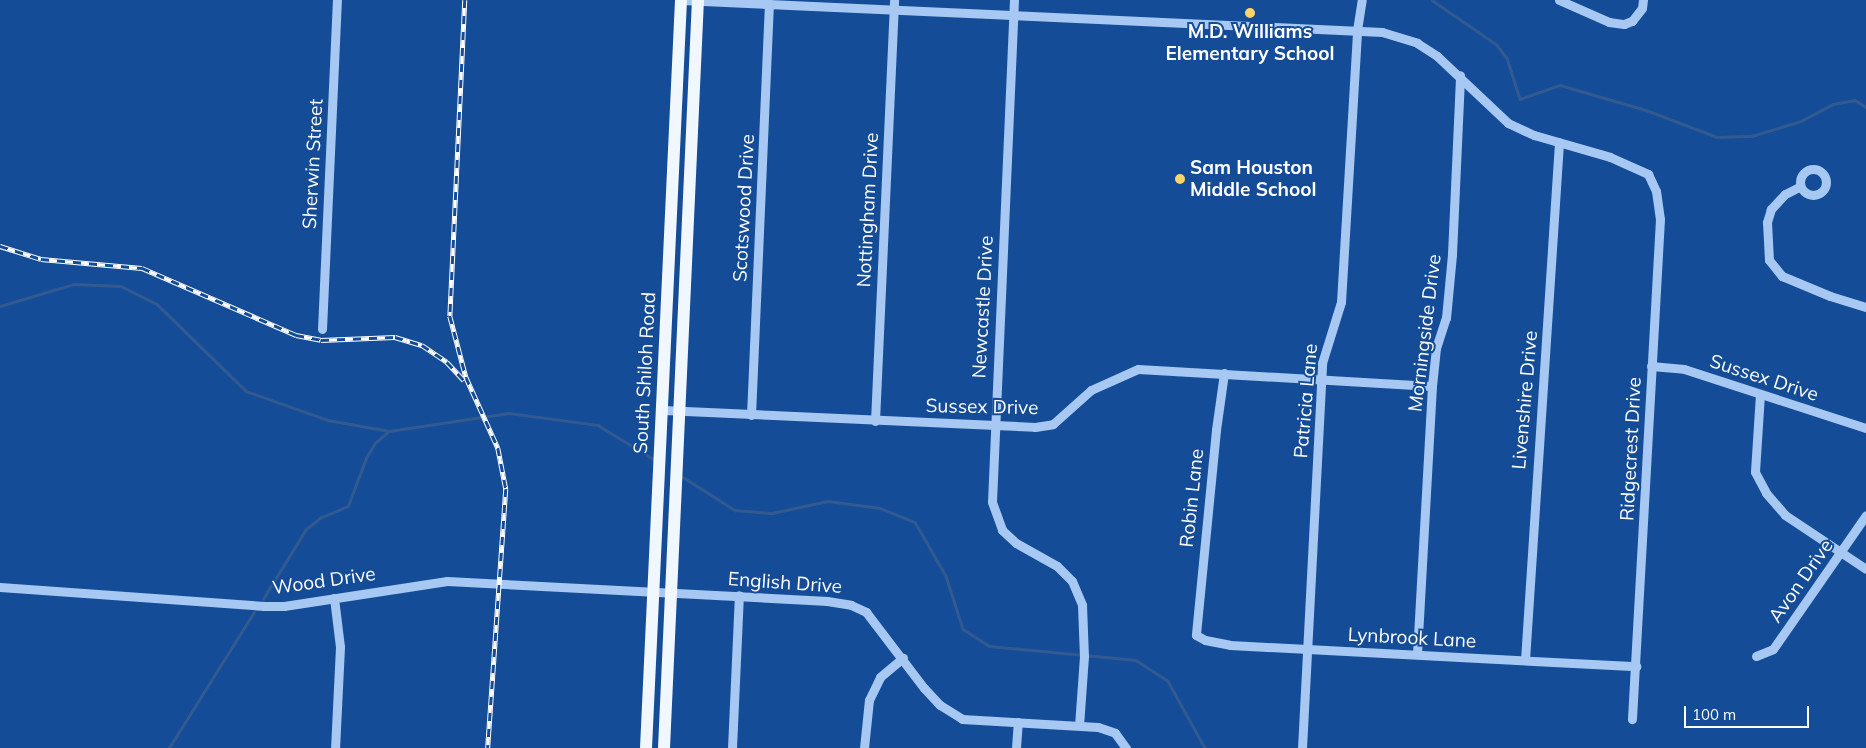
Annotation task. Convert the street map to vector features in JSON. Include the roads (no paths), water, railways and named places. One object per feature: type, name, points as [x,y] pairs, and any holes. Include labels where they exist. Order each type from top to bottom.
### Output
[{"type":"main road","name":"South Shiloh Road","points":[[646,748],[681,0]]},
{"type":"main road","name":"South Shiloh Road","points":[[664,748],[681,411],[698,0]]},
{"type":"street","name":"Sherwin Street","points":[[322,330],[337,0]]},
{"type":"street","points":[[681,0],[894,4],[1013,14],[1382,32],[1417,43],[1460,75],[1508,123],[1560,142]]},
{"type":"street","name":"Newcastle Drive","points":[[1014,0],[994,426],[995,515],[1002,530],[1016,543],[1045,558],[1072,581],[1082,605],[1084,652],[1079,725]]},
{"type":"street","name":"Patricia Lane","points":[[1302,748],[1321,379],[1327,339],[1341,302],[1357,30],[1362,0]]},
{"type":"street","points":[[1559,0],[1608,22],[1624,24],[1632,20],[1642,8],[1643,0]]},
{"type":"street","name":"Scotswood Drive","points":[[750,415],[769,3]]},
{"type":"street","name":"Nottingham Drive","points":[[875,421],[894,4]]},
{"type":"street","name":"Morningside Drive","points":[[1417,654],[1432,386],[1436,348],[1446,318],[1452,254],[1460,75]]},
{"type":"street","name":"Ridgecrest Drive","points":[[1560,142],[1634,166],[1653,182],[1660,219],[1632,719]]},
{"type":"street","name":"Livenshire Drive","points":[[1525,660],[1560,142]]},
{"type":"street","points":[[1799,187],[1785,194],[1771,209],[1767,222],[1769,260],[1782,276],[1830,296],[1866,307]]},
{"type":"street","name":"Sussex Drive","points":[[1651,366],[1684,369],[1866,428]]},
{"type":"street","name":"Sussex Drive","points":[[663,410],[994,426],[1053,424],[1090,390],[1138,369],[1432,386]]},
{"type":"street","name":"Robin Lane","points":[[1195,627],[1224,373]]},
{"type":"street","points":[[1760,394],[1755,472],[1766,493],[1785,515],[1866,569]]},
{"type":"street","name":"Avon Drive","points":[[1756,656],[1773,649],[1866,515]]},
{"type":"street","name":"Wood Drive","points":[[1,589],[264,606],[334,598],[447,581],[653,592]]},
{"type":"street","name":"English Drive","points":[[653,592],[739,595],[851,605],[866,612],[929,693],[962,719],[1079,725],[1115,733],[1126,748]]},
{"type":"street","points":[[732,748],[739,595]]},
{"type":"street","points":[[334,598],[340,646],[335,748]]},
{"type":"street","name":"Lynbrook Lane","points":[[1195,627],[1196,635],[1212,642],[1308,649],[1636,666]]},
{"type":"street","points":[[864,748],[869,700],[880,677],[903,658]]},
{"type":"street","points":[[1016,748],[1018,722]]},
{"type":"waterway","points":[[1432,0],[1496,44],[1507,58],[1520,99],[1560,85],[1646,110],[1717,137],[1752,136],[1801,121],[1833,104],[1855,100],[1866,107]]},
{"type":"waterway","points":[[0,306],[74,284],[121,286],[157,304],[246,391],[328,420],[389,431],[509,413],[598,425],[655,460]]},
{"type":"waterway","points":[[263,599],[306,529],[320,518],[348,506],[366,458],[375,443],[389,431]]},
{"type":"waterway","points":[[683,477],[735,510],[772,513],[828,501],[880,508],[915,522],[946,576],[963,629],[989,646],[1136,660],[1168,681],[1205,748]]},
{"type":"waterway","points":[[169,748],[254,612]]},
{"type":"railway","points":[[465,0],[450,316],[466,377],[498,448],[506,489],[488,748]]},
{"type":"railway","points":[[0,246],[41,259],[142,268],[296,335],[321,340],[395,337],[422,345],[447,362],[464,380]]},
{"type":"place","name":"M.D. Williams Elementary School","points":[[1250,13]]},
{"type":"place","name":"Sam Houston Middle School","points":[[1180,179]]}]
